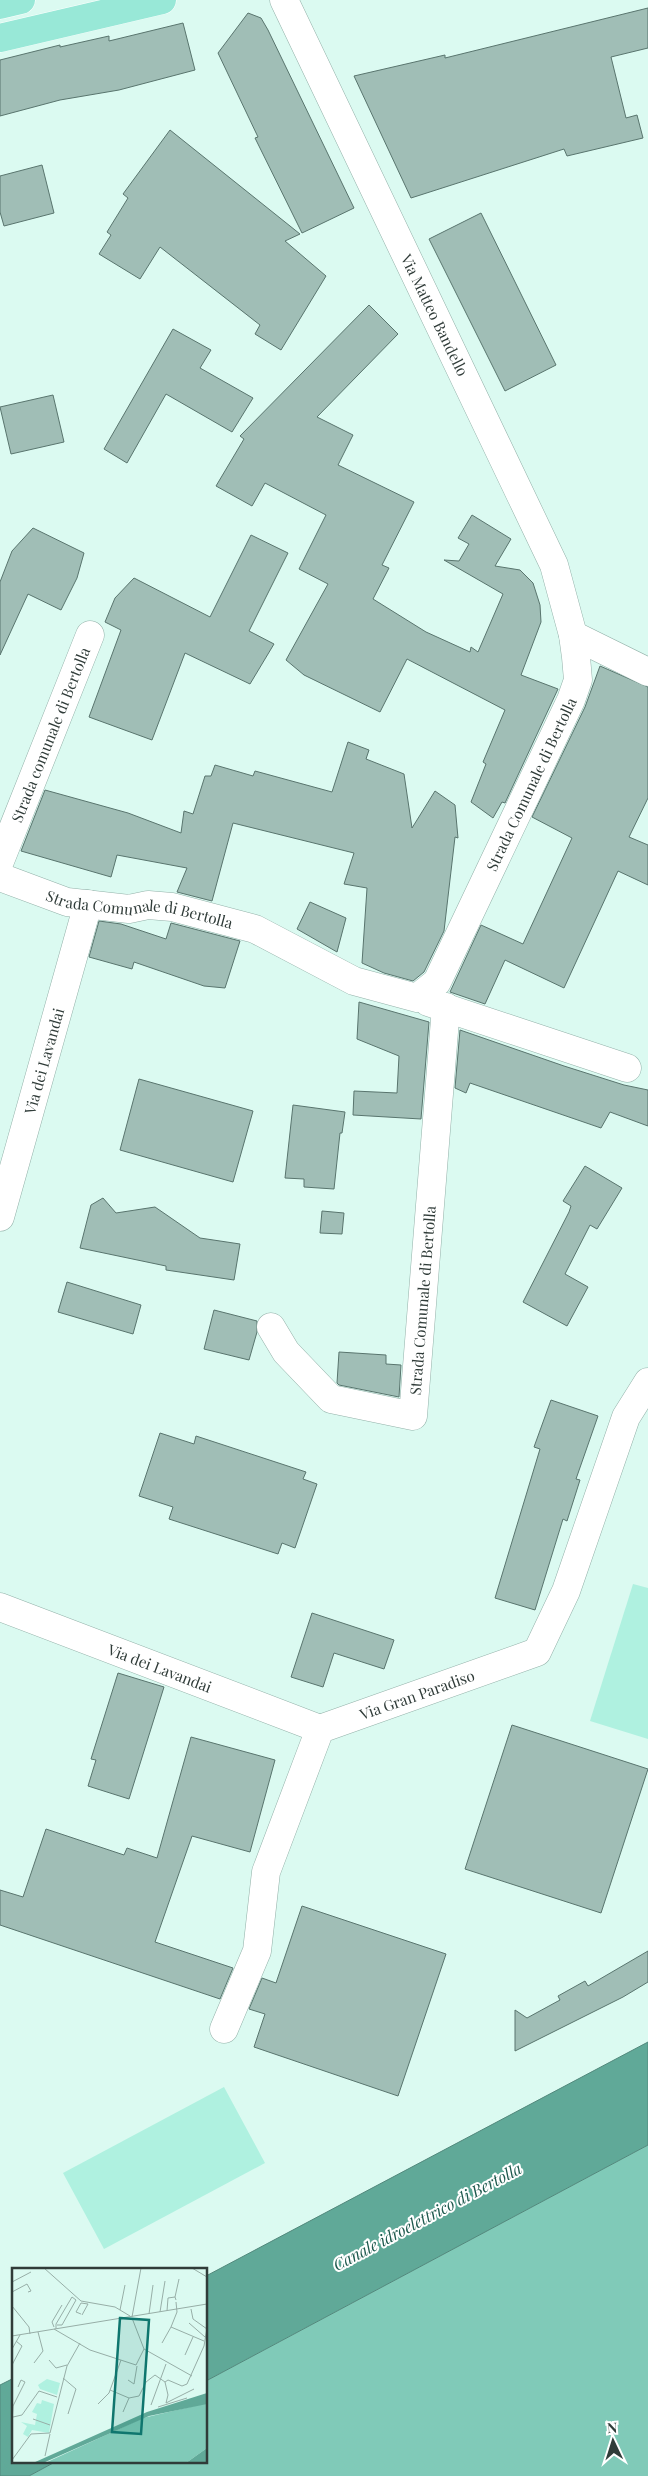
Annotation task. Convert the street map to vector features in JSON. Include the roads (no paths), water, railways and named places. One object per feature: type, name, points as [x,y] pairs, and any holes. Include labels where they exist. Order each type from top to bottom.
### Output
[{"type":"main road","points":[[0,5],[22,0]]},
{"type":"main road","points":[[0,38],[162,0]]},
{"type":"street","name":"Via Matteo Bandello","points":[[284,0],[554,564],[573,635]]},
{"type":"street","name":"Strada comunale di Bertolla","points":[[0,861],[90,635]]},
{"type":"street","points":[[573,635],[648,672]]},
{"type":"street","name":"Strada Comunale di Bertolla","points":[[417,998],[437,982],[571,700],[578,680],[573,635]]},
{"type":"street","name":"Strada Comunale di Bertolla","points":[[0,877],[67,902],[129,909],[148,905],[172,907],[255,929],[354,981],[446,1007],[627,1068]]},
{"type":"street","name":"Via dei Lavandai","points":[[0,1217],[88,904]]},
{"type":"street","name":"Strada Comunale di Bertolla","points":[[271,1327],[286,1352],[331,1399],[413,1416],[446,1007]]},
{"type":"street","name":"Via Gran Paradiso","points":[[320,1729],[537,1652],[566,1591],[626,1417],[648,1382]]},
{"type":"street","name":"Via dei Lavandai","points":[[0,1608],[320,1729]]},
{"type":"street","points":[[224,2029],[257,1950],[266,1872],[320,1729]]},
{"type":"water","name":"Canale idroelettrico di Bertolla","points":[[648,2042],[648,2145],[208,2380],[208,2275]]},
{"type":"water","points":[[12,2379],[12,2464],[51,2464],[29,2476],[0,2476],[0,2385]]}]
